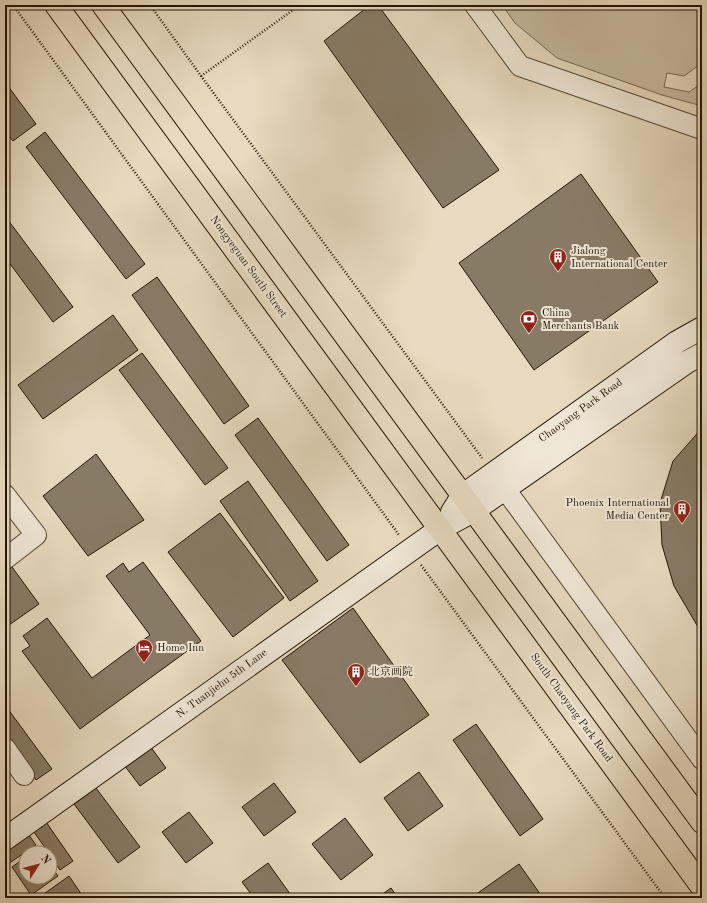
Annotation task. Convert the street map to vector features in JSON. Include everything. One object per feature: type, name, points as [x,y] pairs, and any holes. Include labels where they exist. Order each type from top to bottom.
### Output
[{"type":"main road","name":"Nongyeguan South Street","points":[[56,5],[440,529]]},
{"type":"main road","points":[[103,5],[702,822]]},
{"type":"main road","name":"Chaoyang Park Road","points":[[440,529],[468,504],[500,481],[676,342],[702,328]]},
{"type":"main road","name":"Chaoyang Park Road","points":[[500,481],[687,362],[702,354]]},
{"type":"main road","name":"N. Tuanjiehu 5th Lane","points":[[5,839],[440,529]]},
{"type":"main road","name":"South Chaoyang Park Road","points":[[440,529],[702,887]]},
{"type":"street","points":[[475,5],[520,66],[702,129]]},
{"type":"street","points":[[500,481],[702,759]]},
{"type":"street","points":[[5,494],[36,535],[5,559]]},
{"type":"street","points":[[5,748],[24,775]]},
{"type":"path","points":[[13,5],[410,551],[666,898]]},
{"type":"path","points":[[150,5],[500,481]]},
{"type":"path","points":[[201,76],[300,5]]},
{"type":"shaded area","points":[[502,5],[702,5],[702,63],[684,76],[667,73],[664,87],[689,92],[702,83],[702,106],[662,95],[557,58],[515,23]]},
{"type":"building","points":[[370,5],[378,5],[499,170],[443,208],[324,41]]},
{"type":"building","points":[[5,82],[36,124],[13,141],[5,131]]},
{"type":"building","points":[[45,132],[145,264],[126,279],[26,147]]},
{"type":"building","name":"Jialong International Center","points":[[581,174],[658,282],[534,370],[459,263]]},
{"type":"building","points":[[5,216],[73,307],[53,322],[5,257]]},
{"type":"building","points":[[157,277],[249,406],[224,424],[132,295]]},
{"type":"building","points":[[113,315],[138,350],[43,419],[18,385]]},
{"type":"building","points":[[142,353],[228,468],[205,485],[119,370]]},
{"type":"building","points":[[258,418],[349,545],[327,561],[235,435]]},
{"type":"building","name":"Phoenix International Media Center","points":[[702,428],[702,631],[698,627],[674,586],[662,545],[660,503],[673,461]]},
{"type":"building","points":[[96,454],[144,520],[88,556],[43,496]]},
{"type":"building","points":[[248,481],[318,581],[290,601],[220,501]]},
{"type":"building","points":[[5,513],[9,519],[5,521]]},
{"type":"building","points":[[220,513],[284,598],[233,637],[168,552]]},
{"type":"building","points":[[143,562],[201,641],[80,729],[22,651],[30,646],[23,636],[47,618],[92,678],[150,635],[106,576],[123,563],[129,572]]},
{"type":"building","points":[[12,567],[39,604],[9,625],[5,620],[5,572]]},
{"type":"building","name":"北京画院","points":[[353,608],[429,715],[360,763],[282,660]]},
{"type":"building","points":[[5,705],[52,769],[36,780],[5,737]]},
{"type":"building","points":[[476,724],[543,819],[520,836],[453,740]]},
{"type":"building","points":[[150,746],[166,768],[140,786],[124,765]]},
{"type":"building","points":[[419,772],[443,806],[408,831],[384,798]]},
{"type":"building","points":[[274,783],[296,812],[264,836],[242,807]]},
{"type":"building","points":[[96,788],[140,847],[118,863],[74,804]]},
{"type":"building","points":[[189,812],[213,843],[186,863],[162,832]]},
{"type":"building","points":[[345,818],[373,855],[341,880],[312,844]]},
{"type":"building","points":[[44,819],[73,861],[60,870],[58,867],[58,845],[43,845],[31,828]]},
{"type":"building","points":[[26,831],[36,845],[18,845],[18,857],[5,866],[5,846]]},
{"type":"building","points":[[18,863],[18,876],[12,867]]},
{"type":"building","points":[[268,863],[293,898],[254,898],[242,882]]},
{"type":"building","points":[[519,864],[543,898],[476,898],[475,895]]},
{"type":"building","points":[[69,876],[84,898],[42,898],[41,896]]},
{"type":"building","points":[[24,885],[45,885],[31,895]]},
{"type":"building","points":[[391,888],[398,898],[377,898]]},
{"type":"place","name":"Jialong International Center","points":[[558,272]]},
{"type":"place","name":"China Merchants Bank","points":[[529,334]]},
{"type":"place","name":"Phoenix International Media Center","points":[[682,524]]},
{"type":"place","name":"Home Inn","points":[[144,663]]},
{"type":"place","name":"北京画院","points":[[356,687]]}]
